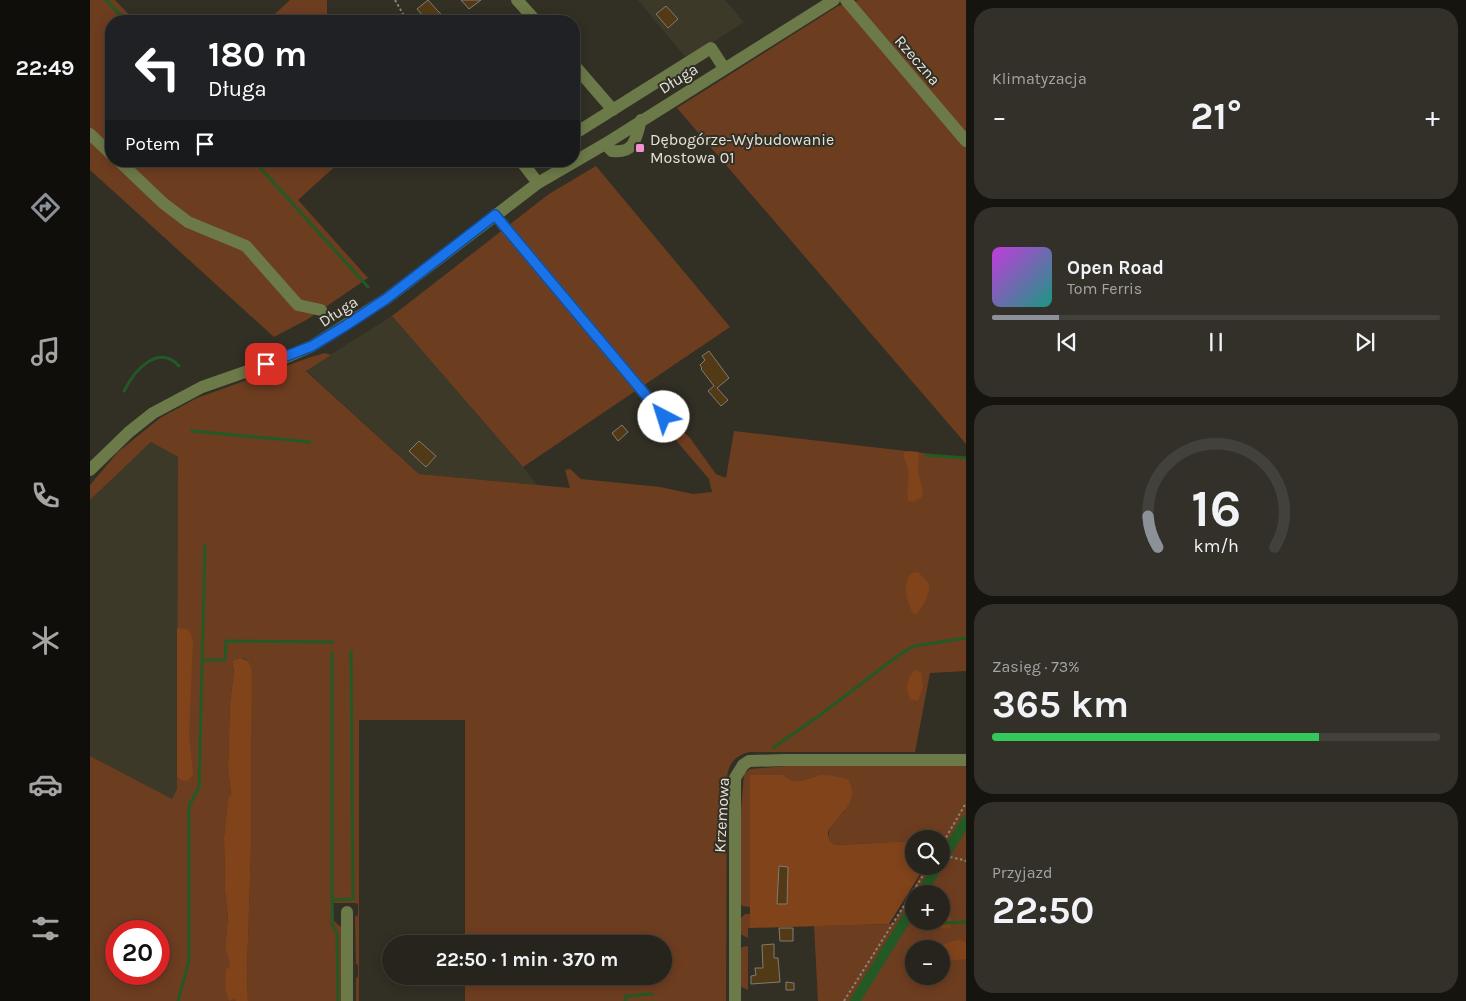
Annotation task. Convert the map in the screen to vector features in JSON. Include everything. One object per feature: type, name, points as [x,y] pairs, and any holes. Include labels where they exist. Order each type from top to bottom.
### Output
[{"type":"street","points":[[517,0],[531,15]]},
{"type":"street","name":"Długa","points":[[580,158],[834,0]]},
{"type":"street","name":"Rzeczna","points":[[846,0],[966,141]]},
{"type":"street","points":[[580,130],[711,48],[724,68]]},
{"type":"street","points":[[580,72],[613,110]]},
{"type":"street","points":[[90,134],[105,148]]},
{"type":"street","points":[[125,167],[163,203],[188,222],[246,246],[298,305],[320,310]]},
{"type":"street","points":[[528,167],[538,182]]},
{"type":"street","name":"Długa","points":[[90,470],[129,432],[153,413],[202,387],[282,359],[312,346],[386,299],[538,182],[564,167]]},
{"type":"street","points":[[495,215],[664,417]]},
{"type":"street","name":"Krzemowa","points":[[735,1001],[736,778],[743,765],[749,761],[785,760],[966,760]]},
{"type":"street","points":[[347,912],[347,1001]]},
{"type":"path","points":[[395,0],[404,15]]},
{"type":"path","points":[[950,831],[966,803]]},
{"type":"path","points":[[950,856],[966,861]]},
{"type":"path","points":[[844,1001],[922,875]]},
{"type":"shaded area","points":[[90,0],[115,0],[129,15],[105,15],[105,167],[334,167],[298,200],[368,278],[308,319],[274,337],[90,170]]},
{"type":"shaded area","points":[[290,0],[327,0],[327,15],[274,15]]},
{"type":"shaded area","points":[[638,0],[725,0],[744,22],[687,59]]},
{"type":"shaded area","points":[[859,0],[966,0],[966,444],[677,108],[838,6]]},
{"type":"shaded area","points":[[596,166],[730,327],[523,467],[392,316],[549,194]]},
{"type":"shaded area","points":[[392,316],[537,485],[419,474],[306,370]]},
{"type":"shaded area","points":[[325,353],[331,355],[306,371],[419,474],[570,488],[565,470],[570,469],[581,479],[660,487],[693,494],[712,492],[709,479],[667,430],[658,423],[676,424],[690,438],[716,474],[726,478],[734,431],[966,458],[966,671],[930,673],[915,752],[749,752],[736,758],[729,768],[727,777],[726,1001],[465,1001],[465,985],[672,985],[672,935],[465,935],[465,720],[359,720],[359,1001],[356,1001],[358,965],[356,964],[355,917],[358,915],[358,904],[333,903],[334,921],[342,928],[342,1001],[248,1001],[252,676],[246,659],[240,658],[232,662],[234,672],[230,703],[228,767],[231,794],[228,800],[224,837],[225,892],[228,917],[225,949],[230,959],[236,1001],[90,1001],[90,756],[172,799],[177,789],[178,457],[151,442],[90,500],[90,485],[118,452],[160,418],[197,398]]},
{"type":"shaded area","points":[[151,442],[178,457],[177,789],[172,800],[90,756],[90,500]]},
{"type":"shaded area","points":[[905,451],[919,452],[918,470],[923,493],[921,498],[913,502],[908,500],[908,468],[903,456]]},
{"type":"shaded area","points":[[915,572],[919,573],[928,582],[929,586],[925,602],[915,615],[908,602],[906,586],[910,575]]},
{"type":"shaded area","points":[[177,628],[187,629],[193,641],[189,735],[193,775],[188,781],[181,780],[177,776]]},
{"type":"shaded area","points":[[240,658],[250,664],[252,676],[248,1001],[236,1001],[234,998],[230,1001],[225,986],[226,969],[230,966],[225,949],[228,917],[225,892],[224,837],[228,799],[231,794],[228,768],[230,703],[234,672],[232,661]]},
{"type":"shaded area","points":[[914,670],[921,672],[923,687],[918,701],[911,700],[907,688],[908,681]]},
{"type":"shaded area","points":[[787,766],[966,766],[966,1001],[818,1001],[814,926],[893,924],[905,903],[905,930],[950,930],[950,885],[915,885],[921,875],[950,875],[950,830],[905,830],[905,841],[835,845],[829,837],[829,832],[845,811],[816,776],[798,782],[750,776],[750,907],[742,906],[740,902],[741,811],[744,774],[750,769]]},
{"type":"shaded area","points":[[750,775],[783,775],[793,781],[824,775],[848,779],[852,795],[847,807],[828,832],[832,843],[835,845],[905,841],[905,875],[919,875],[913,885],[905,885],[905,898],[889,924],[750,928]]},
{"type":"shaded area","points":[[745,914],[750,914],[748,938],[740,934],[741,918]]},
{"type":"shaded area","points":[[958,940],[966,942],[966,959],[950,960],[950,942]]},
{"type":"shaded area","points":[[748,946],[748,990],[739,986],[740,950],[742,947]]},
{"type":"building","points":[[428,0],[442,15],[422,15],[417,9]]},
{"type":"building","points":[[461,0],[481,0],[469,9]]},
{"type":"building","points":[[666,6],[678,19],[668,28],[656,14]]},
{"type":"building","points":[[709,351],[729,378],[717,388],[728,400],[721,406],[708,391],[714,386],[700,365],[705,360],[702,356]]},
{"type":"building","points":[[622,425],[628,432],[618,441],[612,433]]},
{"type":"building","points":[[419,441],[436,456],[426,467],[409,451]]},
{"type":"building","points":[[779,866],[788,867],[787,904],[777,904]]},
{"type":"building","points":[[779,928],[793,928],[793,941],[780,941]]},
{"type":"building","points":[[774,944],[774,958],[778,958],[780,982],[751,984],[751,976],[756,975],[755,968],[763,968],[762,945]]},
{"type":"building","points":[[786,982],[794,983],[794,990],[786,990]]},
{"type":"waterway","points":[[106,0],[120,15]]},
{"type":"waterway","points":[[259,167],[368,287]]},
{"type":"waterway","points":[[124,391],[134,375],[147,362],[163,357],[179,366]]},
{"type":"waterway","points":[[192,431],[310,442]]},
{"type":"waterway","points":[[926,455],[966,458]]},
{"type":"waterway","points":[[178,1001],[189,961],[189,806],[199,787],[205,546]]},
{"type":"waterway","points":[[773,748],[914,646],[966,638]]},
{"type":"waterway","points":[[202,660],[225,660],[226,641],[333,642]]},
{"type":"waterway","points":[[338,1001],[337,933],[332,924],[332,900],[353,899],[351,651]]},
{"type":"waterway","points":[[332,653],[332,900]]},
{"type":"waterway","points":[[950,847],[966,821]]},
{"type":"waterway","points":[[926,885],[933,875]]},
{"type":"waterway","points":[[855,1001],[905,920]]},
{"type":"waterway","points":[[950,923],[966,922]]},
{"type":"waterway","points":[[625,1001],[626,996],[652,994]]},
{"type":"place","name":"Dębogórze-Wybudowanie Mostowa 01","points":[[640,148]]},
{"type":"route","points":[[266,364],[312,346],[345,326],[386,299],[495,215],[664,417]]}]
